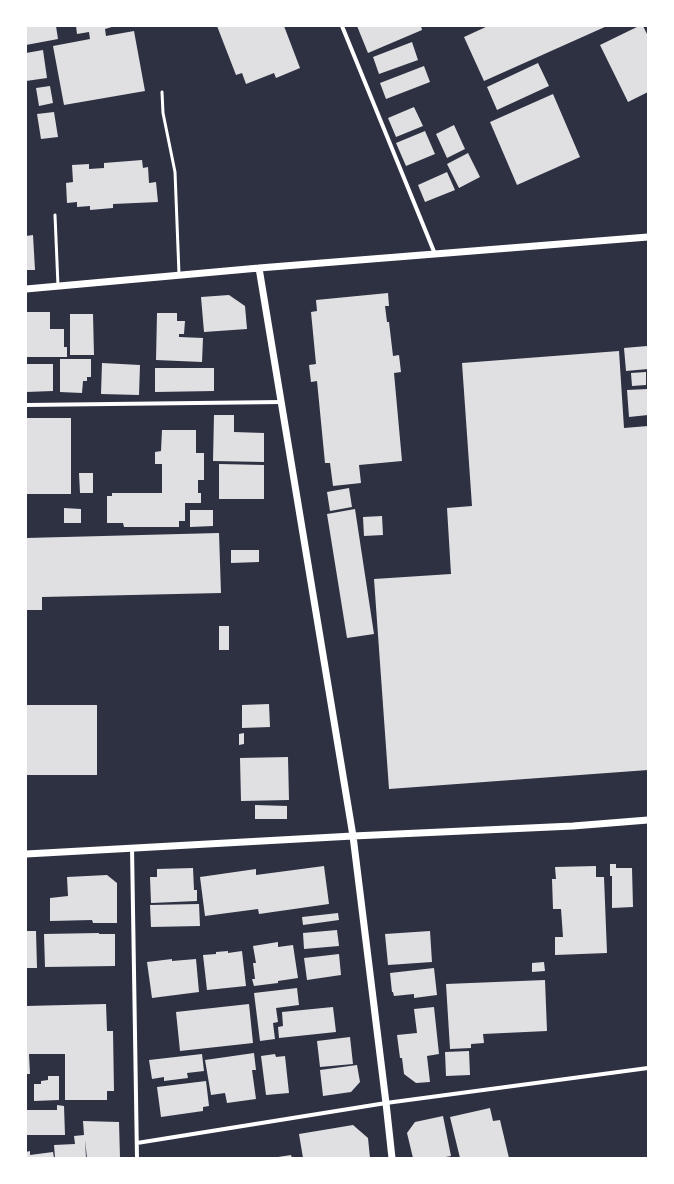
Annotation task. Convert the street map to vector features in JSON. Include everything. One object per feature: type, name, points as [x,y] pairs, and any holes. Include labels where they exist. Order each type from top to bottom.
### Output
[{"type":"street","points":[[342,26],[435,254]]},
{"type":"street","points":[[26,289],[260,268],[648,237]]},
{"type":"street","points":[[260,268],[353,836],[392,1158]]},
{"type":"street","points":[[26,405],[282,402]]},
{"type":"street","points":[[26,854],[132,847],[573,826],[648,820]]},
{"type":"street","points":[[132,847],[137,1158]]},
{"type":"street","points":[[136,1143],[386,1103],[648,1068]]},
{"type":"lane","points":[[162,92],[163,113],[175,172],[179,275]]},
{"type":"lane","points":[[55,215],[58,286]]},
{"type":"building","points":[[26,26],[56,26],[58,39],[26,45]]},
{"type":"building","points":[[76,26],[115,26],[105,29],[106,36],[134,31],[145,91],[64,105],[53,46],[90,39],[89,32],[77,34]]},
{"type":"building","points":[[217,26],[284,26],[300,68],[276,78],[274,73],[246,84],[242,73],[236,75]]},
{"type":"building","points":[[357,26],[421,26],[422,30],[368,53]]},
{"type":"building","points":[[488,26],[607,26],[484,81],[464,37]]},
{"type":"building","points":[[639,26],[643,26],[648,36],[648,92],[628,102],[600,45]]},
{"type":"building","points":[[412,42],[418,60],[379,74],[373,57]]},
{"type":"building","points":[[43,50],[47,78],[26,81],[26,53]]},
{"type":"building","points":[[538,63],[549,86],[497,110],[487,87]]},
{"type":"building","points":[[424,66],[430,82],[386,99],[380,83]]},
{"type":"building","points":[[50,86],[53,103],[39,106],[36,88]]},
{"type":"building","points":[[553,94],[580,157],[517,185],[490,122]]},
{"type":"building","points":[[414,107],[423,126],[396,137],[388,118]]},
{"type":"building","points":[[54,112],[58,137],[41,139],[37,114]]},
{"type":"building","points":[[454,125],[465,149],[447,158],[436,134]]},
{"type":"building","points":[[425,131],[435,154],[406,166],[396,143]]},
{"type":"building","points":[[468,153],[480,177],[459,188],[447,164]]},
{"type":"building","points":[[142,160],[143,168],[148,167],[149,183],[156,182],[158,202],[113,204],[113,208],[90,210],[90,206],[77,207],[77,202],[67,203],[66,183],[73,182],[72,165],[89,164],[89,169],[104,168],[104,163]]},
{"type":"building","points":[[447,172],[455,190],[425,202],[418,185]]},
{"type":"building","points":[[33,235],[35,270],[26,270],[26,236]]},
{"type":"building","points":[[388,293],[389,306],[385,306],[387,322],[389,322],[393,356],[399,355],[401,372],[394,373],[402,461],[359,465],[361,483],[333,486],[330,463],[325,463],[317,381],[311,382],[309,365],[316,364],[311,312],[317,311],[316,300]]},
{"type":"building","points":[[229,295],[245,306],[247,329],[204,332],[201,297]]},
{"type":"building","points":[[26,312],[50,312],[50,329],[64,329],[64,347],[67,347],[67,357],[26,357]]},
{"type":"building","points":[[157,313],[177,313],[177,321],[185,321],[184,334],[179,334],[179,337],[203,338],[202,362],[156,360]]},
{"type":"building","points":[[70,314],[93,314],[94,355],[70,355]]},
{"type":"building","points":[[647,346],[648,369],[626,371],[624,348]]},
{"type":"building","points":[[619,351],[624,428],[648,426],[648,770],[389,789],[374,579],[451,574],[447,508],[472,506],[462,363]]},
{"type":"building","points":[[60,359],[91,359],[91,377],[87,377],[87,381],[83,381],[82,393],[60,392]]},
{"type":"building","points":[[102,363],[140,365],[139,395],[101,394]]},
{"type":"building","points":[[26,364],[53,364],[53,391],[26,392]]},
{"type":"building","points":[[155,368],[214,368],[214,391],[155,392]]},
{"type":"building","points":[[646,372],[646,385],[632,386],[631,373]]},
{"type":"building","points":[[648,389],[648,415],[629,417],[627,390]]},
{"type":"building","points":[[214,415],[234,415],[234,432],[264,433],[264,462],[213,461]]},
{"type":"building","points":[[26,418],[71,418],[71,494],[26,494]]},
{"type":"building","points":[[162,430],[196,430],[196,453],[204,453],[204,480],[198,480],[198,493],[201,493],[201,503],[185,503],[185,521],[179,521],[179,527],[124,527],[123,523],[107,523],[107,496],[112,496],[112,493],[162,493],[162,464],[155,464],[155,452],[161,451]]},
{"type":"building","points":[[219,464],[264,465],[264,499],[219,499]]},
{"type":"building","points":[[79,473],[93,473],[93,493],[80,493]]},
{"type":"building","points":[[349,488],[352,507],[330,511],[327,492]]},
{"type":"building","points":[[64,508],[81,509],[81,523],[64,523]]},
{"type":"building","points":[[355,509],[374,634],[347,638],[327,514]]},
{"type":"building","points":[[190,510],[213,510],[213,526],[190,527]]},
{"type":"building","points":[[382,516],[383,535],[364,536],[363,517]]},
{"type":"building","points":[[219,533],[221,593],[42,597],[42,610],[26,610],[26,538]]},
{"type":"building","points":[[231,550],[259,550],[259,562],[231,563]]},
{"type":"building","points":[[219,626],[229,626],[229,650],[219,650]]},
{"type":"building","points":[[269,704],[270,727],[242,728],[242,705]]},
{"type":"building","points":[[26,705],[97,705],[97,775],[26,775]]},
{"type":"building","points":[[244,733],[244,744],[239,745],[239,734]]},
{"type":"building","points":[[288,757],[289,800],[241,801],[240,758]]},
{"type":"building","points":[[255,805],[287,806],[287,819],[255,819]]},
{"type":"building","points":[[610,864],[616,864],[616,868],[632,868],[633,907],[612,908],[612,876],[610,876]]},
{"type":"building","points":[[324,866],[329,904],[259,914],[258,909],[205,916],[200,877],[256,869],[256,875]]},
{"type":"building","points":[[596,866],[596,877],[604,877],[607,953],[555,955],[555,937],[563,937],[561,909],[553,909],[552,879],[556,879],[555,867]]},
{"type":"building","points":[[193,868],[194,890],[197,890],[197,901],[151,903],[150,877],[157,877],[157,869]]},
{"type":"building","points":[[107,875],[117,883],[117,923],[93,923],[92,920],[50,921],[50,898],[68,896],[67,877]]},
{"type":"building","points":[[199,904],[200,926],[151,927],[150,905]]},
{"type":"building","points":[[338,913],[339,920],[303,925],[302,917]]},
{"type":"building","points":[[337,930],[339,946],[304,949],[303,933]]},
{"type":"building","points":[[26,931],[36,931],[37,968],[26,968]]},
{"type":"building","points":[[430,931],[432,962],[388,965],[385,934]]},
{"type":"building","points":[[44,934],[115,934],[115,966],[45,967]]},
{"type":"building","points":[[278,942],[278,947],[293,945],[298,978],[278,981],[278,983],[254,986],[252,979],[255,979],[253,963],[256,963],[253,946]]},
{"type":"building","points":[[228,951],[228,953],[242,951],[246,986],[207,990],[203,955]]},
{"type":"building","points":[[339,954],[341,975],[307,980],[304,958]]},
{"type":"building","points":[[172,959],[172,961],[196,959],[199,992],[152,998],[147,962]]},
{"type":"building","points":[[544,962],[545,971],[532,972],[532,963]]},
{"type":"building","points":[[434,968],[437,995],[414,998],[414,994],[394,996],[392,992],[390,973]]},
{"type":"building","points":[[545,980],[547,1031],[483,1034],[484,1043],[471,1044],[471,1048],[450,1049],[446,984]]},
{"type":"building","points":[[297,988],[299,1005],[276,1008],[278,1022],[273,1023],[275,1039],[260,1041],[254,993]]},
{"type":"building","points":[[106,1004],[107,1031],[113,1031],[114,1091],[107,1091],[107,1100],[65,1100],[65,1054],[29,1054],[30,1074],[26,1074],[26,1006]]},
{"type":"building","points":[[249,1004],[253,1043],[180,1051],[176,1012]]},
{"type":"building","points":[[333,1007],[336,1032],[279,1038],[278,1027],[283,1026],[282,1012]]},
{"type":"building","points":[[434,1007],[439,1054],[427,1056],[430,1082],[416,1083],[404,1074],[397,1035],[417,1033],[414,1009]]},
{"type":"building","points":[[350,1037],[353,1064],[320,1067],[317,1041]]},
{"type":"building","points":[[469,1051],[470,1075],[446,1076],[445,1052]]},
{"type":"building","points":[[254,1053],[256,1070],[252,1070],[256,1099],[227,1103],[225,1093],[211,1095],[205,1060]]},
{"type":"building","points":[[202,1054],[204,1071],[187,1073],[188,1078],[164,1081],[164,1077],[152,1079],[149,1060]]},
{"type":"building","points":[[275,1054],[276,1057],[285,1056],[289,1093],[266,1095],[261,1056]]},
{"type":"building","points":[[357,1065],[360,1082],[351,1092],[323,1096],[320,1070]]},
{"type":"building","points":[[48,1076],[59,1076],[59,1100],[34,1101],[34,1084],[41,1084],[41,1081],[48,1080]]},
{"type":"building","points":[[206,1081],[209,1106],[203,1107],[203,1111],[161,1117],[157,1087]]},
{"type":"building","points":[[57,1105],[64,1106],[65,1135],[26,1135],[26,1110],[57,1110]]},
{"type":"building","points":[[490,1108],[493,1121],[500,1120],[509,1158],[460,1158],[450,1117]]},
{"type":"building","points":[[443,1116],[451,1156],[440,1158],[413,1158],[407,1133],[415,1122]]},
{"type":"building","points":[[83,1121],[119,1122],[120,1158],[87,1158],[85,1140],[86,1158],[55,1158],[54,1145],[75,1144],[74,1136],[84,1135]]},
{"type":"building","points":[[353,1125],[368,1138],[370,1158],[303,1158],[299,1134]]},
{"type":"building","points":[[30,1151],[30,1155],[53,1152],[54,1158],[26,1158],[26,1152]]},
{"type":"building","points":[[291,1155],[292,1158],[278,1158],[278,1157]]}]
